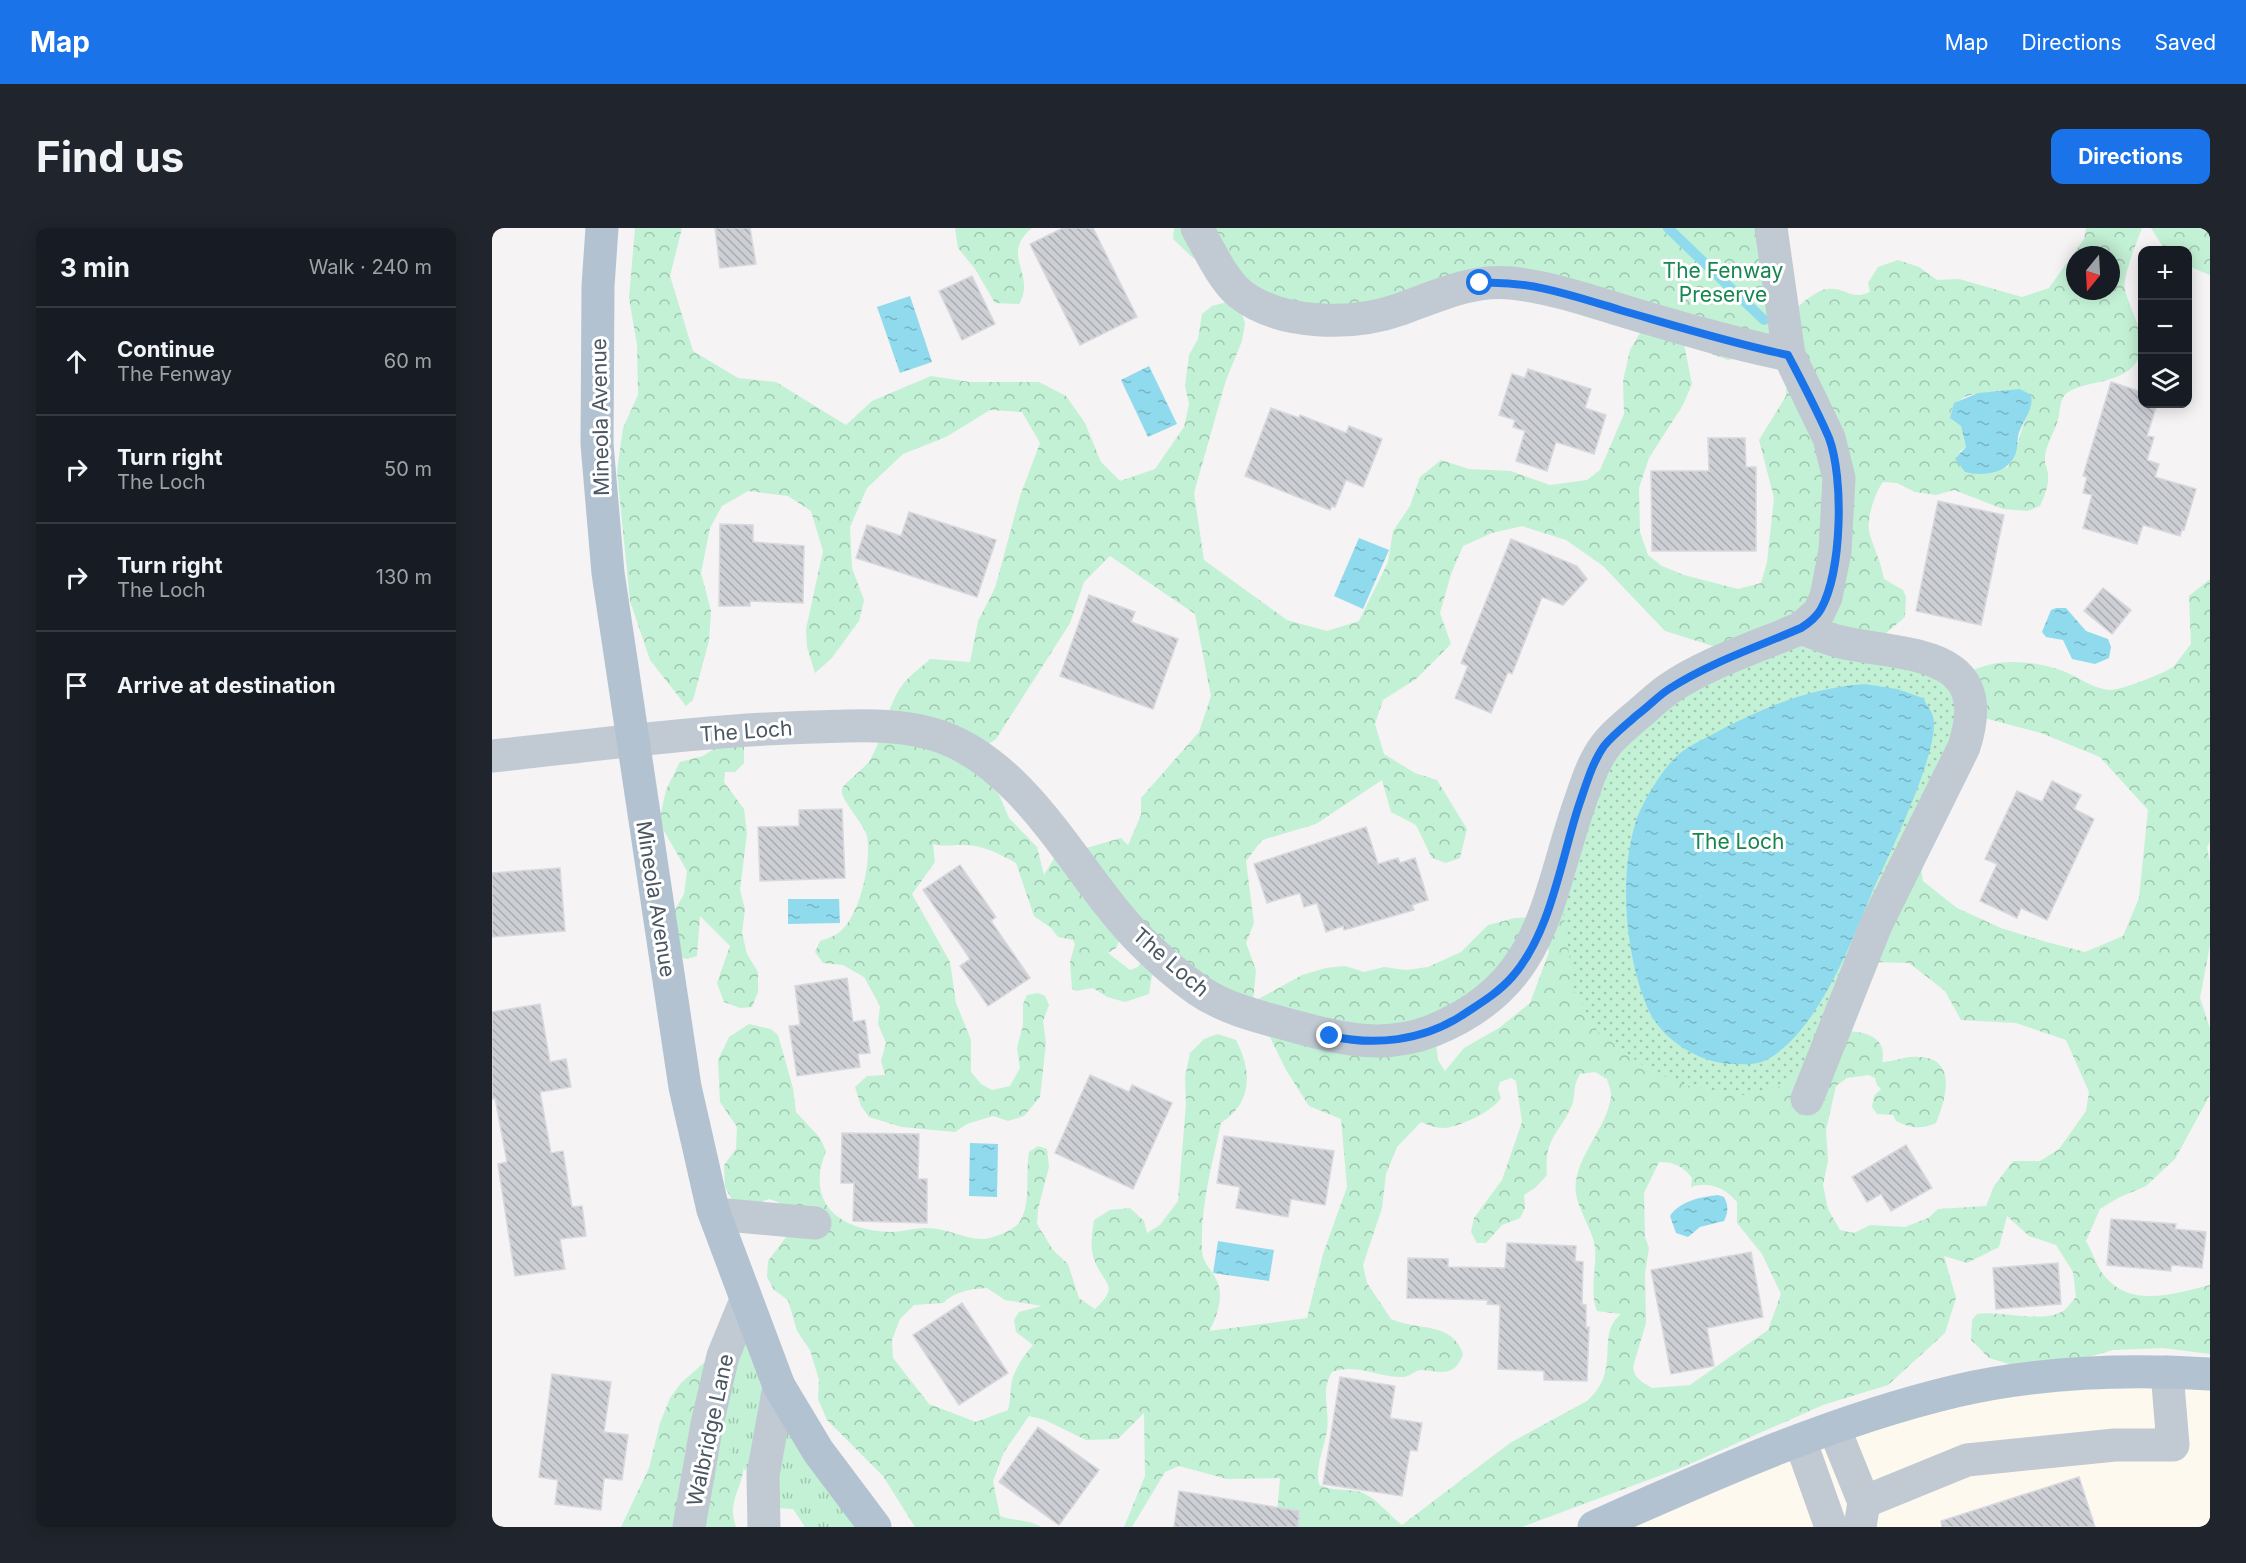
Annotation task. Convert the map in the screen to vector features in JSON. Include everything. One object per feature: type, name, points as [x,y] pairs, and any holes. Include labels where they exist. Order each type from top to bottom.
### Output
[{"type":"main road","name":"Mineola Avenue","points":[[602,228],[598,286],[597,444],[608,573],[685,1087],[715,1214],[778,1386],[818,1451],[875,1527]]},
{"type":"main road","points":[[1594,1527],[1800,1440],[1897,1407],[1958,1391],[2060,1376],[2167,1372],[2210,1374]]},
{"type":"street","points":[[1197,228],[1228,280],[1239,293],[1256,303],[1292,317],[1333,321],[1352,319],[1396,311],[1466,286],[1480,283],[1509,283],[1549,289],[1741,345],[1788,355]]},
{"type":"street","name":"The Loch","points":[[492,756],[769,728],[900,727],[946,738],[1002,774],[1021,792],[1140,940],[1195,988],[1229,1006],[1304,1029],[1358,1041],[1384,1041],[1417,1036],[1436,1029],[1488,998],[1512,977],[1545,918],[1589,777],[1604,747],[1616,733],[1668,690],[1706,669],[1801,628],[1819,612],[1826,597],[1835,551],[1839,478],[1829,438],[1788,355],[1771,228]]},
{"type":"street","points":[[1801,628],[1839,642],[1902,653],[1943,664],[1960,675],[1973,715],[1964,747],[1876,925],[1807,1099]]},
{"type":"street","points":[[715,1214],[815,1223]]},
{"type":"street","name":"Walbridge Lane","points":[[689,1527],[707,1424],[723,1356],[746,1300]]},
{"type":"street","points":[[1839,1521],[1967,1460],[2092,1448],[2173,1445],[2167,1372]]},
{"type":"street","points":[[764,1527],[763,1475],[778,1386]]},
{"type":"street","points":[[1834,1428],[1839,1521]]},
{"type":"street","points":[[1800,1440],[1839,1521]]},
{"type":"shaded area","points":[[2210,1374],[2210,1527],[1592,1527],[1895,1407]]},
{"type":"green space","name":"The Fenway Preserve","points":[[635,228],[682,228],[670,276],[693,351],[738,378],[776,382],[846,425],[872,401],[931,376],[970,382],[1039,382],[1066,396],[1085,423],[1101,462],[1120,481],[1155,469],[1184,427],[1189,404],[1185,386],[1189,355],[1198,339],[1202,314],[1212,306],[1227,302],[1218,264],[1193,258],[1173,239],[1174,228],[1771,228],[1795,309],[1810,297],[1828,289],[1858,295],[1870,292],[1868,283],[1878,267],[1898,260],[1919,267],[1937,280],[1959,279],[2022,297],[2049,288],[2066,264],[2066,300],[2120,300],[2120,246],[2079,246],[2084,239],[2086,228],[2142,228],[2130,259],[2125,284],[2127,298],[2138,327],[2138,359],[2133,367],[2124,373],[2080,387],[2064,396],[2046,453],[2048,483],[2040,506],[2028,511],[2003,509],[1954,490],[1936,495],[1915,492],[1897,483],[1883,482],[1872,507],[1869,529],[1884,579],[1903,590],[1906,597],[1905,617],[1879,639],[1969,672],[1992,664],[2015,662],[2051,667],[2069,673],[2096,687],[2109,690],[2142,681],[2174,666],[2191,644],[2189,596],[2210,579],[2210,842],[2207,847],[2210,863],[2210,945],[2200,998],[2210,1028],[2210,1095],[2175,1159],[2146,1186],[2100,1209],[2086,1241],[2103,1274],[2114,1285],[2126,1292],[2139,1295],[2167,1295],[2210,1285],[2210,1354],[2163,1348],[2113,1350],[2078,1360],[2016,1366],[1989,1358],[1971,1340],[1972,1320],[1977,1314],[2033,1317],[2054,1315],[2065,1310],[2076,1297],[2073,1272],[2056,1245],[2029,1236],[2007,1216],[1999,1247],[1967,1263],[1944,1256],[1956,1298],[1945,1333],[1888,1385],[1823,1405],[1683,1467],[1522,1527],[1276,1527],[1280,1478],[1227,1479],[1179,1466],[1165,1472],[1132,1527],[1124,1527],[1145,1476],[1144,1413],[1118,1439],[1086,1440],[1045,1420],[1029,1416],[1004,1452],[993,1481],[1000,1516],[1041,1527],[915,1527],[883,1476],[827,1420],[818,1399],[819,1380],[810,1350],[797,1331],[788,1300],[774,1290],[767,1277],[768,1261],[787,1236],[790,1217],[778,1202],[769,1199],[748,1207],[735,1205],[725,1187],[724,1165],[736,1149],[737,1127],[720,1102],[718,1060],[729,1037],[749,1024],[771,1029],[778,1035],[793,1088],[796,1112],[820,1138],[826,1151],[820,1186],[824,1199],[831,1211],[856,1226],[890,1232],[934,1228],[980,1239],[1000,1234],[1018,1224],[1025,1209],[1029,1152],[1038,1146],[1047,1149],[1049,1167],[1038,1209],[1037,1224],[1053,1250],[1068,1264],[1079,1298],[1095,1309],[1107,1295],[1108,1286],[1092,1253],[1094,1220],[1110,1210],[1130,1208],[1144,1221],[1147,1233],[1160,1225],[1178,1201],[1186,1104],[1185,1077],[1190,1053],[1204,1039],[1218,1034],[1236,1040],[1247,1074],[1244,1096],[1239,1106],[1221,1123],[1207,1186],[1203,1218],[1202,1251],[1219,1285],[1220,1292],[1217,1313],[1209,1331],[1307,1318],[1323,1254],[1347,1187],[1341,1119],[1309,1106],[1286,1070],[1264,1025],[1152,975],[1149,994],[1125,1002],[1107,997],[1093,988],[1076,991],[1072,989],[1070,962],[1075,944],[1073,940],[1058,937],[1051,928],[1034,916],[1016,863],[976,846],[933,844],[935,862],[912,894],[950,962],[956,1003],[971,1040],[971,1072],[981,1084],[992,1090],[1010,1086],[1020,1068],[1017,1048],[1023,1025],[1023,1004],[1027,995],[1038,993],[1045,996],[1049,1005],[1043,1021],[1046,1043],[1040,1097],[1024,1116],[1008,1121],[993,1116],[967,1124],[955,1132],[902,1127],[869,1117],[861,1106],[855,1087],[867,1076],[885,1075],[881,1061],[886,1043],[878,1024],[880,1006],[864,977],[843,965],[823,963],[815,952],[820,941],[837,934],[845,927],[858,903],[866,874],[867,836],[844,799],[842,789],[870,760],[893,701],[909,677],[930,659],[970,662],[978,621],[995,588],[1020,496],[1040,443],[1022,412],[990,410],[946,437],[903,454],[867,488],[850,527],[852,568],[864,600],[859,621],[831,659],[815,673],[807,647],[806,629],[823,551],[811,511],[788,496],[748,491],[722,506],[710,528],[701,573],[711,611],[709,641],[693,700],[686,706],[650,660],[630,601],[617,471],[623,428],[638,395],[637,345],[629,298]],"holes":[[[1549,289],[1566,310],[1593,319],[1643,328],[1630,350],[1623,381],[1624,414],[1600,470],[1587,480],[1550,485],[1511,471],[1469,469],[1441,460],[1420,477],[1410,506],[1393,531],[1388,562],[1359,621],[1327,631],[1287,620],[1204,560],[1194,493],[1226,380],[1242,341],[1245,324],[1242,313],[1396,311]],[[1684,344],[1728,360],[1768,351],[1788,355],[1786,396],[1759,440],[1774,498],[1767,562],[1761,583],[1738,589],[1684,575],[1662,566],[1648,555],[1640,532],[1639,488],[1649,458],[1683,405],[1692,384]],[[2020,389],[2030,410],[2007,468],[1959,452],[1966,447],[1961,426],[1951,412],[1956,404],[1972,395]],[[1522,526],[1566,540],[1603,566],[1665,631],[1716,647],[1541,917],[1515,918],[1488,925],[1461,952],[1428,967],[1406,970],[1384,967],[1364,972],[1345,966],[1326,968],[1302,975],[1253,1002],[1256,970],[1246,943],[1254,923],[1246,861],[1262,840],[1316,824],[1382,780],[1391,812],[1416,825],[1432,858],[1446,863],[1460,858],[1467,829],[1437,780],[1415,773],[1384,754],[1375,724],[1383,700],[1416,679],[1451,644],[1440,613],[1451,574],[1463,546],[1492,533]],[[1110,556],[1195,614],[1211,696],[1199,732],[1141,798],[1141,815],[1128,845],[1121,838],[1055,857],[1044,875],[1037,847],[1009,818],[1000,797],[973,754],[996,739],[1070,623],[1084,582]],[[1973,715],[2041,733],[2100,757],[2148,810],[2139,898],[2123,936],[2085,952],[2001,928],[1957,908],[1923,881],[1916,841]],[[1542,923],[1549,952],[1530,1003],[1499,1028],[1464,1048],[1445,1071],[1438,1060],[1436,1043]],[[1120,939],[1142,960],[1138,967],[1130,970],[1108,953],[1116,948]],[[1869,962],[1909,963],[1945,991],[1961,1020],[2016,1023],[2066,1040],[2089,1092],[2086,1111],[2059,1149],[2040,1161],[2013,1161],[1994,1186],[1986,1206],[1938,1209],[1928,1218],[1905,1227],[1870,1225],[1854,1233],[1840,1230],[1828,1209],[1823,1185],[1828,1161],[1826,1130],[1836,1086],[1847,1078],[1869,1075],[1875,1078],[1881,1089],[1874,1096],[1872,1107],[1877,1114],[1893,1115],[1896,1121],[1916,1127],[1926,1127],[1936,1123],[1946,1088],[1942,1068],[1936,1062],[1925,1057],[1882,1062],[1882,1047],[1879,1042],[1868,1035],[1847,1031]],[[1595,1072],[1607,1079],[1611,1094],[1605,1118],[1583,1159],[1576,1181],[1579,1206],[1595,1247],[1593,1287],[1597,1311],[1621,1314],[1609,1332],[1606,1368],[1600,1386],[1587,1401],[1510,1443],[1402,1525],[1375,1500],[1363,1493],[1320,1485],[1318,1474],[1328,1423],[1327,1386],[1332,1372],[1350,1369],[1401,1377],[1420,1370],[1442,1372],[1452,1370],[1463,1354],[1451,1336],[1433,1329],[1391,1319],[1367,1283],[1363,1265],[1382,1208],[1386,1174],[1397,1147],[1421,1122],[1444,1128],[1476,1118],[1501,1098],[1498,1089],[1500,1082],[1511,1078],[1516,1081],[1522,1122],[1502,1180],[1474,1218],[1471,1232],[1477,1243],[1486,1243],[1502,1225],[1520,1218],[1525,1208],[1524,1195],[1535,1188],[1547,1175],[1550,1144],[1572,1105],[1580,1074]],[[1659,1162],[1674,1164],[1685,1170],[1692,1178],[1691,1187],[1710,1185],[1727,1193],[1737,1202],[1737,1223],[1762,1254],[1781,1294],[1768,1330],[1690,1385],[1652,1388],[1635,1375],[1633,1367],[1646,1323],[1645,1273],[1649,1248],[1645,1237],[1644,1193]],[[987,1288],[1005,1300],[1042,1306],[1019,1312],[1014,1320],[1016,1332],[1033,1345],[1014,1375],[1008,1410],[976,1422],[929,1404],[893,1358],[892,1340],[900,1319],[914,1305],[943,1303],[958,1293]]]},
{"type":"green space","points":[[955,228],[1032,228],[1019,247],[1018,256],[1024,283],[1019,304],[995,303],[975,269],[958,248]]},
{"type":"green space","points":[[2151,228],[2210,228],[2210,275],[2192,268],[2192,246],[2162,246]]},
{"type":"green space","name":"The Loch","points":[[1801,628],[1925,658],[1972,711],[1830,1043],[1781,1086],[1744,1095],[1689,1086],[1649,1070],[1598,1032],[1574,991],[1559,881],[1616,733]]},
{"type":"green space","points":[[744,745],[744,763],[735,772],[725,772],[724,782],[744,809],[747,833],[740,890],[745,909],[742,933],[747,954],[758,972],[758,992],[752,1007],[740,1008],[724,1002],[717,983],[730,946],[700,916],[697,956],[687,959],[674,955],[674,912],[684,894],[687,871],[659,822],[666,790],[680,762],[703,756],[715,748]]},
{"type":"green space","points":[[746,1300],[875,1527],[805,1527],[793,1509],[777,1508],[707,1424]]},
{"type":"green space","points":[[716,1352],[707,1424],[744,1466],[733,1510],[736,1527],[621,1527],[649,1468],[660,1423],[670,1398],[681,1383]]},
{"type":"water","points":[[910,296],[932,362],[900,373],[877,307]]},
{"type":"water","points":[[1149,366],[1177,424],[1148,437],[1121,380]]},
{"type":"water","points":[[2020,389],[2031,395],[2032,400],[2010,463],[2004,468],[1989,473],[1965,472],[1955,459],[1966,447],[1961,426],[1950,418],[1954,403],[1978,393]]},
{"type":"water","points":[[1359,538],[1389,550],[1363,609],[1334,596]]},
{"type":"water","points":[[2066,608],[2086,631],[2108,639],[2111,647],[2109,658],[2095,664],[2072,659],[2063,640],[2046,637],[2042,632],[2051,610]]},
{"type":"water","name":"The Loch","points":[[1865,684],[1897,689],[1923,698],[1933,716],[1934,731],[1930,752],[1912,802],[1844,958],[1819,1005],[1804,1026],[1788,1044],[1770,1058],[1755,1063],[1730,1064],[1693,1054],[1671,1039],[1654,1020],[1640,988],[1634,964],[1629,940],[1626,889],[1631,840],[1640,811],[1652,788],[1667,767],[1676,756],[1692,745],[1751,715],[1787,700],[1825,690]]},
{"type":"water","points":[[788,899],[839,899],[840,923],[788,924]]},
{"type":"water","points":[[970,1143],[998,1144],[997,1197],[969,1196]]},
{"type":"water","points":[[1718,1195],[1724,1197],[1727,1203],[1724,1221],[1700,1227],[1688,1237],[1676,1233],[1670,1216],[1674,1211],[1691,1201]]},
{"type":"water","points":[[1218,1241],[1274,1250],[1269,1281],[1213,1273]]},
{"type":"building","points":[[715,228],[750,228],[756,264],[720,268]]},
{"type":"building","points":[[1063,228],[1093,228],[1137,317],[1080,345],[1030,244]]},
{"type":"building","points":[[972,276],[995,324],[962,340],[939,291]]},
{"type":"building","points":[[1528,369],[1591,389],[1585,408],[1606,415],[1594,454],[1556,442],[1547,471],[1516,461],[1525,431],[1513,427],[1515,420],[1499,415],[1512,374],[1525,378]]},
{"type":"building","points":[[2111,382],[2138,391],[2138,408],[2156,408],[2147,436],[2154,437],[2147,460],[2159,464],[2155,477],[2196,489],[2184,530],[2182,529],[2180,536],[2143,525],[2137,544],[2083,528],[2092,495],[2083,493],[2087,477],[2083,476]]},
{"type":"building","points":[[1271,408],[1299,418],[1300,415],[1346,433],[1349,426],[1382,439],[1363,487],[1346,480],[1335,507],[1332,506],[1330,510],[1245,476]]},
{"type":"building","points":[[1708,438],[1745,438],[1746,467],[1756,467],[1756,551],[1652,551],[1651,471],[1709,471]]},
{"type":"building","points":[[1938,501],[2004,515],[1981,625],[1916,611]]},
{"type":"building","points":[[909,512],[996,540],[977,597],[856,558],[867,525],[901,536]]},
{"type":"building","points":[[720,524],[753,525],[753,542],[804,546],[803,603],[750,601],[750,606],[719,606]]},
{"type":"building","points":[[1511,539],[1577,566],[1587,579],[1563,605],[1542,597],[1512,674],[1508,672],[1491,713],[1455,698],[1468,666],[1461,663]]},
{"type":"building","points":[[2103,588],[2131,610],[2112,634],[2084,611]]},
{"type":"building","points":[[1089,595],[1135,612],[1131,622],[1178,639],[1153,709],[1060,676]]},
{"type":"building","points":[[2052,781],[2081,795],[2074,809],[2094,819],[2047,920],[2021,908],[2017,918],[1980,901],[1997,864],[1985,859],[2017,791],[2042,802]]},
{"type":"building","points":[[842,809],[845,878],[760,881],[758,827],[799,826],[799,810]]},
{"type":"building","points":[[1366,827],[1378,864],[1398,858],[1400,863],[1415,858],[1428,900],[1412,905],[1414,910],[1344,930],[1343,926],[1326,932],[1317,903],[1304,907],[1300,893],[1267,903],[1254,864]]},
{"type":"building","points":[[960,865],[996,917],[991,921],[1030,978],[988,1006],[960,966],[970,959],[923,890]]},
{"type":"building","points":[[560,868],[565,931],[492,937],[492,873]]},
{"type":"building","points":[[847,978],[853,1022],[865,1020],[870,1053],[858,1054],[860,1067],[797,1076],[789,1026],[800,1025],[795,986]]},
{"type":"building","points":[[540,1004],[550,1062],[566,1059],[571,1087],[540,1092],[551,1153],[563,1151],[572,1207],[582,1206],[586,1236],[560,1239],[565,1269],[515,1276],[498,1164],[507,1162],[495,1098],[492,1099],[492,1012]]},
{"type":"building","points":[[1090,1075],[1129,1092],[1132,1085],[1172,1103],[1133,1189],[1055,1153]]},
{"type":"building","points":[[842,1133],[919,1134],[918,1179],[927,1179],[927,1223],[853,1221],[854,1183],[841,1183]]},
{"type":"building","points":[[1224,1136],[1334,1151],[1325,1205],[1291,1199],[1288,1217],[1236,1208],[1240,1187],[1217,1183]]},
{"type":"building","points":[[1906,1145],[1932,1188],[1891,1211],[1881,1194],[1867,1202],[1852,1177]]},
{"type":"building","points":[[2111,1219],[2176,1224],[2175,1229],[2206,1232],[2202,1268],[2171,1265],[2171,1271],[2107,1265]]},
{"type":"building","points":[[1507,1243],[1576,1246],[1575,1261],[1583,1262],[1582,1304],[1586,1305],[1586,1328],[1589,1327],[1587,1381],[1544,1380],[1544,1371],[1498,1369],[1500,1305],[1487,1304],[1488,1300],[1407,1298],[1408,1258],[1448,1259],[1448,1267],[1505,1268]]},
{"type":"building","points":[[1751,1252],[1763,1317],[1707,1328],[1714,1366],[1671,1374],[1651,1270]]},
{"type":"building","points":[[2058,1263],[2061,1304],[1996,1309],[1993,1268]]},
{"type":"building","points":[[962,1303],[1008,1373],[959,1405],[913,1335]]},
{"type":"building","points":[[552,1374],[611,1382],[604,1432],[628,1435],[622,1480],[604,1478],[601,1510],[555,1504],[558,1480],[539,1477]]},
{"type":"building","points":[[1340,1377],[1395,1386],[1390,1418],[1422,1423],[1417,1451],[1410,1450],[1402,1496],[1323,1484]]},
{"type":"building","points":[[1038,1427],[1099,1470],[1059,1525],[999,1482]]},
{"type":"building","points":[[2079,1477],[2095,1527],[1942,1527],[1941,1521]]},
{"type":"building","points":[[1179,1491],[1299,1511],[1298,1527],[1174,1527]]},
{"type":"waterway","points":[[1668,228],[1764,320]]},
{"type":"route","points":[[1330,1036],[1374,1042],[1417,1036],[1457,1018],[1488,998],[1512,977],[1545,918],[1556,887],[1571,828],[1589,777],[1604,747],[1616,733],[1668,690],[1706,669],[1801,628],[1819,612],[1826,597],[1835,551],[1839,478],[1829,438],[1788,355],[1741,345],[1549,289],[1509,283],[1480,283]]}]
